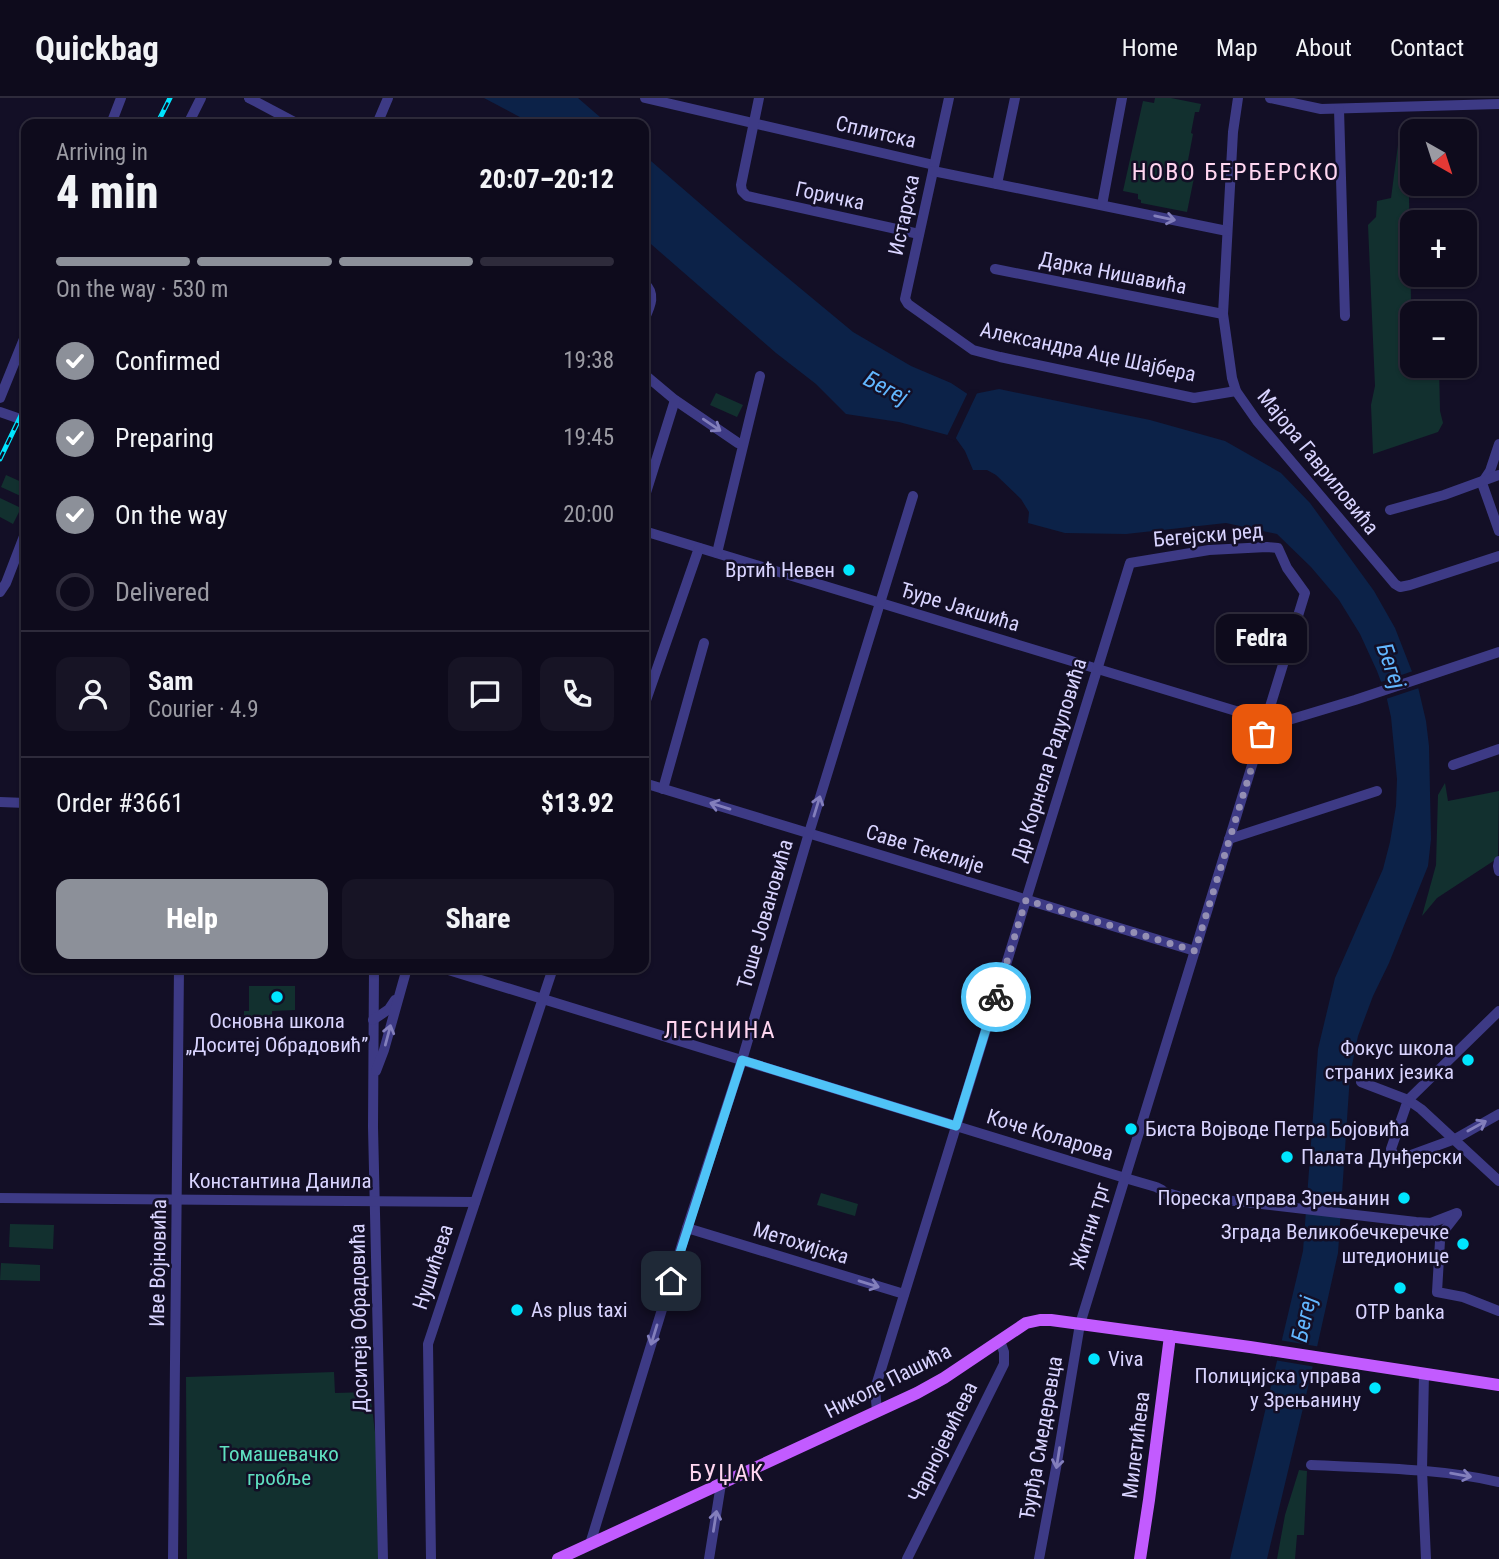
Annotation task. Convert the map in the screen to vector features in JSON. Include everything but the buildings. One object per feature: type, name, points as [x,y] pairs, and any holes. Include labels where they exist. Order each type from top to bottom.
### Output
[{"type":"main road","name":"Николе Пашића","points":[[558,1559],[917,1393],[1033,1321],[1051,1320],[1170,1336],[1499,1385]]},
{"type":"main road","name":"Милетићева","points":[[1139,1559],[1170,1336]]},
{"type":"street","points":[[113,119],[121,98]]},
{"type":"street","points":[[190,119],[201,98]]},
{"type":"street","points":[[249,98],[287,119]]},
{"type":"street","points":[[379,119],[388,98]]},
{"type":"street","name":"Сплитска","points":[[645,98],[997,184],[1227,231]]},
{"type":"street","points":[[754,123],[760,98]]},
{"type":"street","name":"Истарска","points":[[905,299],[949,98]]},
{"type":"street","points":[[997,184],[1016,98]]},
{"type":"street","points":[[1102,205],[1122,98]]},
{"type":"street","name":"Мајора Гавриловића","points":[[1238,98],[1233,132],[1223,314],[1236,390],[1257,422],[1395,584],[1400,587],[1410,585],[1499,555]]},
{"type":"street","points":[[1270,98],[1321,109],[1499,104]]},
{"type":"street","points":[[1339,109],[1345,316]]},
{"type":"street","name":"Горичка","points":[[754,123],[741,185],[742,191],[750,198],[919,234]]},
{"type":"street","name":"Дарка Нишавића","points":[[995,269],[1223,314]]},
{"type":"street","points":[[649,288],[652,295],[649,308]]},
{"type":"street","name":"Александра Аце Шајбера","points":[[905,299],[913,308],[973,350],[1194,398],[1236,390]]},
{"type":"street","points":[[0,398],[21,346]]},
{"type":"street","points":[[717,553],[760,376]]},
{"type":"street","points":[[649,378],[675,400],[743,444]]},
{"type":"street","points":[[649,483],[675,400]]},
{"type":"street","points":[[0,412],[21,419]]},
{"type":"street","points":[[1482,483],[1499,450]]},
{"type":"street","points":[[1390,510],[1482,483],[1499,475]]},
{"type":"street","points":[[1482,483],[1499,531]]},
{"type":"street","name":"Тоше Јовановића","points":[[590,1544],[687,1228],[742,1060],[808,834],[913,496]]},
{"type":"street","name":"Ђуре Јакшића","points":[[649,533],[1266,720]]},
{"type":"street","points":[[0,592],[21,544]]},
{"type":"street","points":[[649,692],[699,548]]},
{"type":"street","name":"Бегејски ред","points":[[1130,563],[1209,550],[1278,548],[1287,568],[1305,593],[1266,720]]},
{"type":"street","name":"Др Корнела Радуловића","points":[[877,1411],[875,1389],[1130,563]]},
{"type":"street","points":[[663,789],[704,643]]},
{"type":"street","points":[[1125,1178],[1266,720],[1282,722],[1499,652]]},
{"type":"street","points":[[1453,765],[1499,749]]},
{"type":"street","name":"Саве Текелије","points":[[649,785],[1195,951]]},
{"type":"street","points":[[1229,839],[1377,791]]},
{"type":"street","points":[[0,802],[21,803]]},
{"type":"street","points":[[1499,861],[1499,871]]},
{"type":"street","name":"Иве Војновића","points":[[173,1559],[179,973]]},
{"type":"street","name":"Доситеја Обрадовића","points":[[374,973],[373,1076],[383,1559]]},
{"type":"street","points":[[373,1020],[389,1009],[399,993],[405,973]]},
{"type":"street","name":"Коче Коларова","points":[[459,973],[1125,1178]]},
{"type":"street","name":"Нушићева","points":[[431,1559],[428,1344],[551,973]]},
{"type":"street","name":"Доситеја Обрадовића","points":[[373,1076],[384,1050],[399,993]]},
{"type":"street","points":[[1499,1012],[1408,1100],[1391,1149],[1396,1156],[1403,1158],[1455,1139],[1499,1114]]},
{"type":"street","points":[[1361,1082],[1408,1100],[1421,1109],[1499,1181]]},
{"type":"street","name":"Житни трг","points":[[1080,1324],[1125,1178],[1192,1200],[1236,1201],[1431,1223],[1457,1213],[1443,1232],[1440,1241],[1437,1292],[1462,1297],[1499,1311]]},
{"type":"street","name":"Константина Данила","points":[[0,1198],[475,1202]]},
{"type":"street","name":"Метохијска","points":[[687,1228],[904,1294]]},
{"type":"street","name":"Ђурђа Смедеревца","points":[[1039,1559],[1080,1324]]},
{"type":"street","name":"Чарнојевићева","points":[[907,1559],[1004,1364],[1000,1341]]},
{"type":"street","points":[[1424,1374],[1422,1470],[1426,1559]]},
{"type":"street","points":[[1311,1465],[1422,1470],[1499,1482]]},
{"type":"street","points":[[709,1559],[721,1483]]},
{"type":"green space","points":[[1155,98],[1201,104],[1199,112],[1195,112],[1186,171],[1195,173],[1187,212],[1141,203],[1138,194],[1123,191],[1143,101],[1154,103]]},
{"type":"green space","points":[[1400,145],[1400,196],[1409,196],[1409,210],[1400,210],[1400,287],[1411,287],[1411,301],[1400,301],[1400,378],[1439,378],[1443,423],[1438,432],[1373,454],[1371,405],[1375,386],[1368,225],[1376,217],[1377,201],[1391,198]]},
{"type":"green space","points":[[716,393],[743,405],[737,417],[710,405]]},
{"type":"green space","points":[[6,475],[21,482],[21,496],[1,487]]},
{"type":"green space","points":[[0,498],[21,508],[13,524],[0,517]]},
{"type":"green space","points":[[1445,783],[1448,801],[1499,791],[1498,858],[1437,898],[1422,916],[1436,865],[1438,795]]},
{"type":"green space","points":[[249,986],[295,986],[295,1010],[272,1011],[272,1027],[244,1027],[244,1011],[249,1011]]},
{"type":"green space","points":[[821,1193],[858,1204],[855,1216],[817,1205]]},
{"type":"green space","points":[[10,1224],[54,1225],[53,1249],[9,1247]]},
{"type":"green space","points":[[1,1263],[40,1265],[40,1281],[0,1280]]},
{"type":"green space","name":"Томашевачко гробље","points":[[334,1372],[335,1393],[370,1392],[376,1440],[379,1559],[187,1559],[186,1377]]},
{"type":"green space","points":[[1299,1470],[1307,1471],[1304,1535],[1297,1535],[1295,1559],[1277,1559],[1285,1515]]},
{"type":"water","points":[[484,98],[578,98],[602,119],[524,119]]},
{"type":"water","name":"Бегеј","points":[[649,159],[853,332],[911,366],[951,383],[969,395],[999,389],[1150,420],[1225,441],[1281,473],[1310,503],[1374,591],[1395,628],[1418,687],[1426,721],[1431,839],[1428,866],[1358,1036],[1350,1075],[1338,1253],[1267,1559],[1230,1559],[1303,1251],[1318,1049],[1335,978],[1383,869],[1396,806],[1397,779],[1391,717],[1377,671],[1360,634],[1339,600],[1311,567],[1277,534],[1226,523],[1126,534],[1065,533],[1028,523],[1029,512],[1021,499],[996,475],[987,470],[973,470],[955,437],[899,422],[846,414],[816,384],[776,353],[649,242]]},
{"type":"pier","points":[[979,389],[954,442],[946,438],[969,390]]},
{"type":"pier","points":[[1416,670],[1422,687],[1383,700],[1378,683]]},
{"type":"pier","points":[[1279,1340],[1321,1347],[1316,1367],[1274,1360]]},
{"type":"railway","points":[[160,119],[170,98]]},
{"type":"railway","points":[[0,459],[21,415]]},
{"type":"way so far","points":[[996,997],[1026,900],[1195,951],[1262,734]]},
{"type":"place","name":"Вртић Невен","points":[[849,570]]},
{"type":"place","name":"Fedra","points":[[1262,734]]},
{"type":"place","name":"Основна школа „Доситеј Обрадовић”","points":[[277,997]]},
{"type":"place","name":"Фокус школа страних језика","points":[[1468,1060]]},
{"type":"place","name":"Биста Војводе Петра Бојовића","points":[[1131,1129]]},
{"type":"place","name":"Палата Дунђерски","points":[[1287,1157]]},
{"type":"place","name":"Пореска управа Зрењанин","points":[[1404,1198]]},
{"type":"place","name":"Зграда Великобечкеречке штедионице","points":[[1463,1244]]},
{"type":"place","name":"OTP banka","points":[[1400,1288]]},
{"type":"place","name":"As plus taxi","points":[[517,1310]]},
{"type":"place","name":"Viva","points":[[1094,1359]]},
{"type":"place","name":"Полицијска управа у Зрењанину","points":[[1375,1388]]},
{"type":"district","name":"НОВО БЕРБЕРСКО","points":[[1236,172]]},
{"type":"district","name":"ЛЕСНИНА","points":[[720,1030]]},
{"type":"district","name":"БУЏАК","points":[[727,1473]]},
{"type":"route","points":[[671,1281],[742,1060],[956,1126],[996,997]]}]
